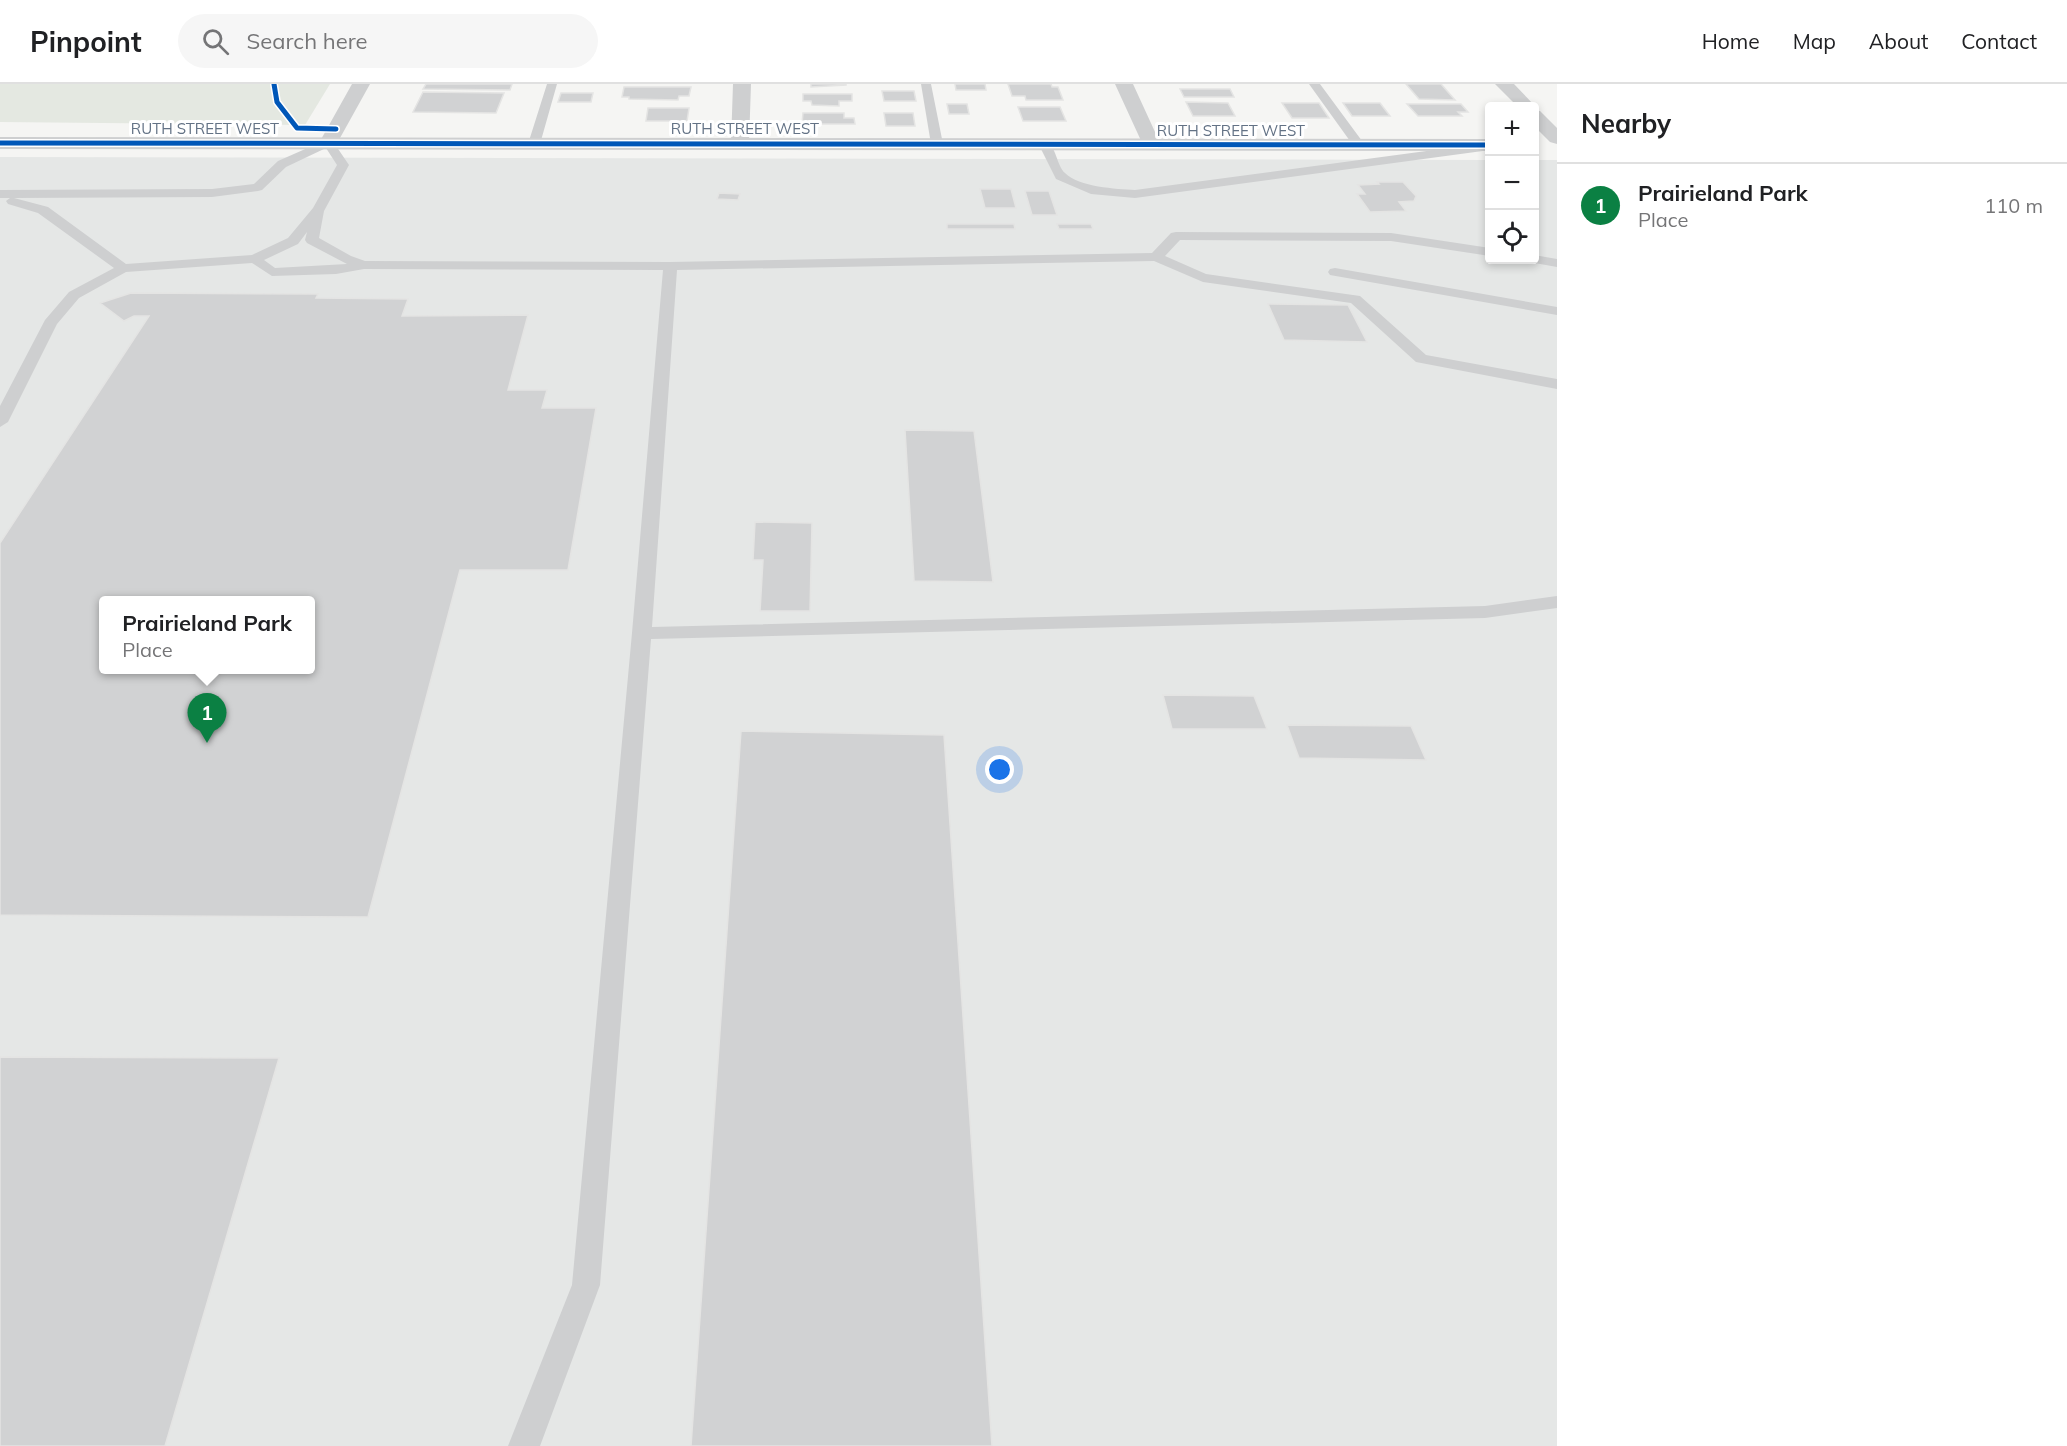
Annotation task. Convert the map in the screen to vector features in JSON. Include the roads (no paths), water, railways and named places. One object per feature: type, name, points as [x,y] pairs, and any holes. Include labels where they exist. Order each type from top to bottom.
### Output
[{"type":"street","points":[[328,143],[361,84]]},
{"type":"street","points":[[740,143],[742,84]]},
{"type":"street","points":[[1124,84],[1152,145]]},
{"type":"street","points":[[1504,84],[1522,102]]},
{"type":"street","points":[[1539,120],[1557,138]]},
{"type":"street","name":"RUTH STREET WEST","points":[[0,143],[1485,146]]},
{"type":"street","points":[[1539,146],[1557,146]]},
{"type":"lane","points":[[534,144],[552,84]]},
{"type":"lane","points":[[926,84],[937,144]]},
{"type":"lane","points":[[1314,84],[1359,145]]},
{"type":"lane","points":[[0,196],[212,193],[258,188],[282,164],[328,143],[343,165],[319,209],[293,241],[255,259],[123,268],[74,295],[50,323],[0,422]]},
{"type":"lane","points":[[1045,145],[1060,176],[1091,190],[1135,194],[1485,147]]},
{"type":"lane","points":[[0,196],[43,210],[123,268]]},
{"type":"lane","points":[[319,209],[312,240],[364,266]]},
{"type":"lane","points":[[1156,257],[1176,236],[1336,254],[1557,311]]},
{"type":"lane","points":[[1336,254],[1391,237],[1485,251]]},
{"type":"lane","points":[[1336,254],[1355,299],[1422,359],[1557,384]]},
{"type":"lane","points":[[255,259],[272,272],[336,270],[364,266],[670,266],[1156,257],[1203,278],[1355,299]]},
{"type":"lane","points":[[1539,260],[1557,263]]},
{"type":"lane","points":[[524,1446],[586,1285],[642,633],[670,266]]},
{"type":"lane","points":[[642,633],[1485,612],[1557,602]]},
{"type":"place","name":"Prairieland Park","points":[[207,743]]}]
